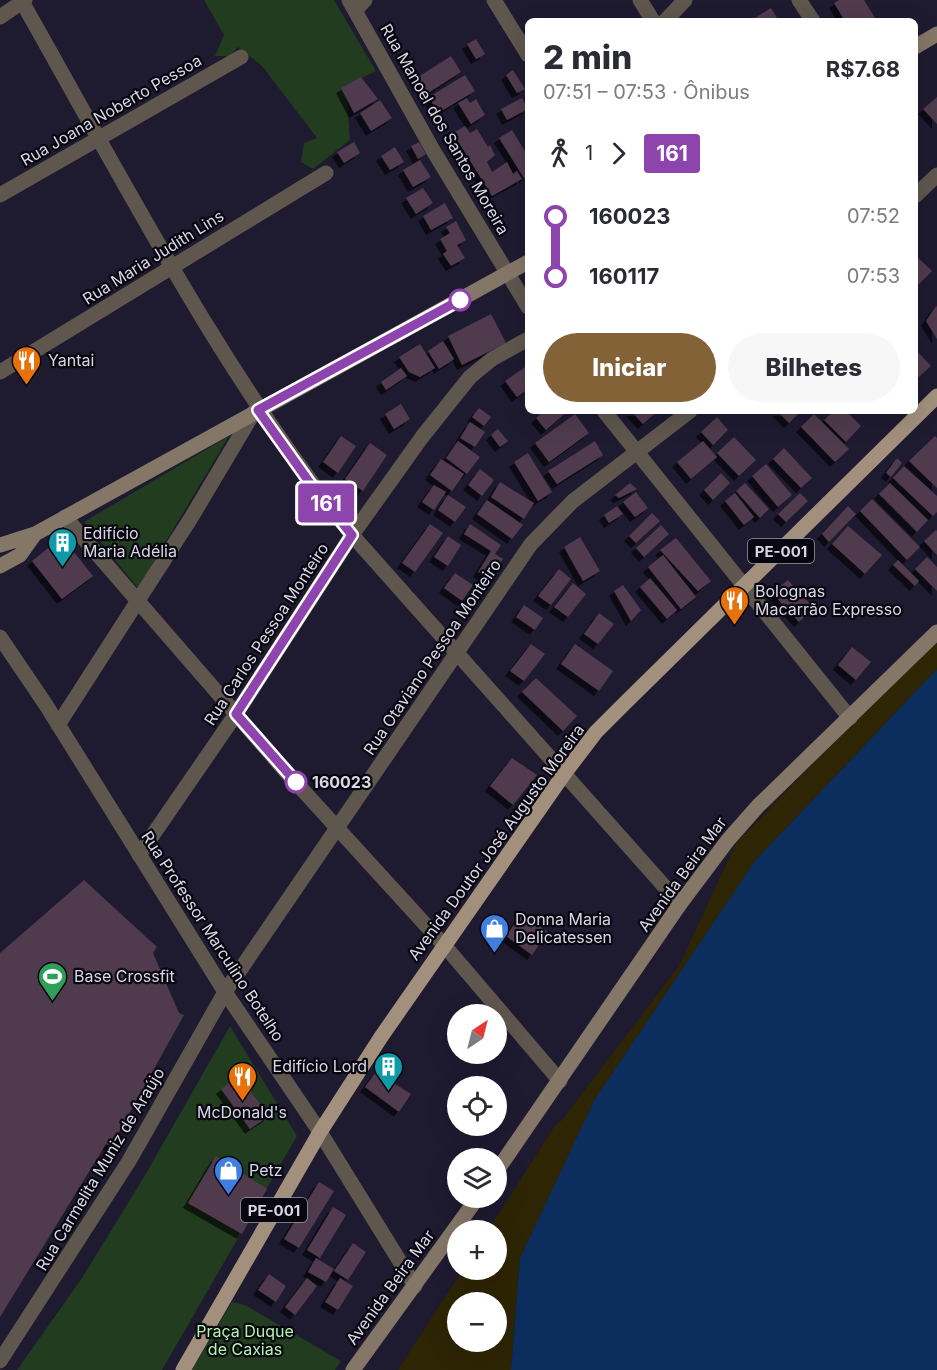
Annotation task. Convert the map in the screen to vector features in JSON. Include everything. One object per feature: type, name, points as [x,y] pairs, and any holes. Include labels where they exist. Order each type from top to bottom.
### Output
[{"type":"main road","points":[[918,45],[937,34]]},
{"type":"main road","points":[[0,545],[35,534],[256,410],[525,264]]},
{"type":"main road","name":"Avenida Doutor José Augusto Moreira","points":[[320,1132],[444,945],[564,774],[616,712],[937,396]]},
{"type":"main road","points":[[0,566],[20,555],[35,534]]},
{"type":"main road","name":"Avenida Beira Mar","points":[[507,1157],[561,1081],[680,904],[745,820],[937,632]]},
{"type":"main road","name":"PE-001","points":[[183,1370],[320,1132]]},
{"type":"main road","name":"Avenida Beira Mar","points":[[353,1370],[470,1208]]},
{"type":"street","points":[[494,0],[525,50]]},
{"type":"street","points":[[640,0],[651,18]]},
{"type":"street","points":[[668,18],[685,0]]},
{"type":"street","points":[[799,0],[811,18]]},
{"type":"street","points":[[0,17],[23,1],[169,267],[256,410],[310,483],[352,535],[680,904]]},
{"type":"street","name":"Rua Manoel dos Santos Moreira","points":[[356,4],[434,152],[525,302]]},
{"type":"street","name":"Rua Joana Noberto Pessoa","points":[[0,195],[241,57]]},
{"type":"street","name":"Rua Maria Judith Lins","points":[[0,372],[326,173]]},
{"type":"street","points":[[918,193],[937,175]]},
{"type":"street","name":"Rua Carlos Pessoa Monteiro","points":[[139,855],[236,714],[352,535],[460,387],[486,363],[525,341]]},
{"type":"street","points":[[58,725],[256,410]]},
{"type":"street","points":[[606,414],[850,718]]},
{"type":"street","name":"Rua Otaviano Pessoa Monteiro","points":[[225,992],[531,544],[548,524],[573,501],[686,414]]},
{"type":"street","points":[[65,517],[236,714],[444,945],[561,1081]]},
{"type":"street","name":"Rua Professor Marculino Botelho","points":[[0,637],[58,725],[225,992],[320,1132],[415,1286]]},
{"type":"street","name":"Rua Carmelita Muniz de Araújo","points":[[0,1360],[129,1161],[225,992]]},
{"type":"green space","points":[[204,0],[334,0],[376,71],[341,88],[347,99],[350,140],[313,169],[301,162],[304,143],[317,138],[262,66],[238,47],[230,56],[215,56],[224,35]]},
{"type":"green space","points":[[229,436],[138,588],[84,522]]},
{"type":"green space","points":[[230,1026],[297,1136],[162,1370],[17,1370],[82,1278],[144,1177]]},
{"type":"green space","name":"Praça Duque de Caxias","points":[[232,1302],[245,1305],[341,1361],[335,1370],[192,1370]]},
{"type":"sand","points":[[937,636],[937,669],[755,861],[520,1258],[511,1370],[398,1370],[447,1294],[447,1352],[507,1352],[507,1292],[448,1292],[456,1280],[507,1280],[507,1220],[494,1220],[502,1208],[507,1208],[507,1200],[556,1124],[562,1120],[679,966],[736,843]]},
{"type":"water","points":[[937,669],[937,1370],[511,1370],[520,1258],[595,1099],[755,861]]},
{"type":"building","points":[[839,0],[864,0],[875,18],[843,18],[834,3]]},
{"type":"building","points":[[771,8],[777,18],[755,18]]},
{"type":"building","points":[[476,39],[485,54],[476,59],[467,44]]},
{"type":"building","points":[[451,56],[461,72],[425,95],[415,79]]},
{"type":"building","points":[[513,70],[525,89],[517,93],[506,75]]},
{"type":"building","points":[[465,75],[475,91],[438,113],[429,97]]},
{"type":"building","points":[[361,77],[378,99],[354,113],[341,88]]},
{"type":"building","points":[[937,97],[937,124],[923,109]]},
{"type":"building","points":[[467,98],[470,103],[476,99],[485,115],[471,124],[458,103]]},
{"type":"building","points":[[522,98],[525,104],[525,111],[507,120],[501,109]]},
{"type":"building","points":[[380,100],[392,118],[371,131],[360,113]]},
{"type":"building","points":[[465,126],[470,133],[477,129],[488,147],[490,145],[495,155],[487,162],[492,172],[507,162],[513,174],[517,171],[522,179],[492,196],[453,133]]},
{"type":"building","points":[[512,130],[525,151],[524,178],[499,138]]},
{"type":"building","points":[[354,142],[360,153],[344,163],[337,152]]},
{"type":"building","points":[[419,142],[426,154],[418,159],[411,146]]},
{"type":"building","points":[[395,147],[404,162],[390,170],[381,156]]},
{"type":"building","points":[[420,160],[431,177],[413,187],[403,170]]},
{"type":"building","points":[[423,188],[433,203],[416,214],[406,198]]},
{"type":"building","points":[[445,203],[453,218],[431,230],[423,216]]},
{"type":"building","points":[[456,221],[466,240],[457,245],[465,258],[451,266],[443,254],[447,251],[440,239],[450,233],[446,227]]},
{"type":"building","points":[[918,258],[932,271],[918,283]]},
{"type":"building","points":[[937,307],[937,339],[926,321]]},
{"type":"building","points":[[491,314],[506,343],[462,365],[448,336]]},
{"type":"building","points":[[443,341],[454,359],[439,369],[428,351]]},
{"type":"building","points":[[420,344],[435,368],[420,377],[409,372],[399,357]]},
{"type":"building","points":[[918,352],[931,366],[918,376]]},
{"type":"building","points":[[525,367],[525,391],[517,397],[505,381]]},
{"type":"building","points":[[401,368],[407,376],[386,390],[381,382]]},
{"type":"building","points":[[401,404],[410,419],[394,429],[385,414]]},
{"type":"building","points":[[479,408],[491,417],[484,426],[472,417]]},
{"type":"building","points":[[541,414],[565,414],[546,430],[536,418]]},
{"type":"building","points":[[575,414],[589,433],[549,462],[535,443]]},
{"type":"building","points":[[634,414],[655,414],[643,424]]},
{"type":"building","points":[[780,414],[798,414],[789,423]]},
{"type":"building","points":[[814,414],[849,449],[835,462],[801,427]]},
{"type":"building","points":[[831,414],[849,414],[861,426],[846,442],[824,420]]},
{"type":"building","points":[[717,417],[728,430],[713,445],[701,432]]},
{"type":"building","points":[[470,422],[485,432],[475,447],[460,438]]},
{"type":"building","points":[[498,429],[508,441],[500,447],[491,435]]},
{"type":"building","points":[[341,436],[356,446],[338,473],[323,462]]},
{"type":"building","points":[[935,436],[937,438],[937,488],[909,461]]},
{"type":"building","points":[[734,437],[756,460],[739,476],[717,453]]},
{"type":"building","points":[[458,441],[480,457],[467,474],[446,458]]},
{"type":"building","points":[[595,441],[603,455],[557,484],[548,471]]},
{"type":"building","points":[[703,441],[717,457],[691,479],[677,462]]},
{"type":"building","points":[[370,443],[387,455],[363,491],[345,479]]},
{"type":"building","points":[[784,448],[812,478],[801,488],[773,459]]},
{"type":"building","points":[[528,453],[552,492],[538,501],[514,462]]},
{"type":"building","points":[[897,458],[902,463],[891,477],[886,473]]},
{"type":"building","points":[[441,459],[464,474],[452,491],[430,475]]},
{"type":"building","points":[[766,464],[792,495],[778,507],[752,476]]},
{"type":"building","points":[[904,466],[937,496],[937,512],[933,516],[893,478]]},
{"type":"building","points":[[480,469],[494,480],[482,496],[468,485]]},
{"type":"building","points":[[721,473],[730,483],[713,500],[704,490]]},
{"type":"building","points":[[500,482],[534,503],[524,519],[491,497]]},
{"type":"building","points":[[630,483],[637,489],[619,498],[615,495]]},
{"type":"building","points":[[745,483],[769,509],[760,518],[736,491]]},
{"type":"building","points":[[890,483],[928,520],[917,532],[879,494]]},
{"type":"building","points":[[434,485],[446,492],[434,510],[422,502]]},
{"type":"building","points":[[636,492],[648,508],[635,517],[623,502]]},
{"type":"building","points":[[735,493],[754,517],[744,525],[725,501]]},
{"type":"building","points":[[800,493],[808,501],[786,522],[778,514]]},
{"type":"building","points":[[448,495],[466,507],[455,522],[438,510]]},
{"type":"building","points":[[872,499],[920,547],[907,560],[860,511]]},
{"type":"building","points":[[487,500],[523,525],[512,539],[477,514]]},
{"type":"building","points":[[617,506],[623,514],[609,523],[604,515]]},
{"type":"building","points":[[848,506],[856,514],[829,542],[822,534]]},
{"type":"building","points":[[652,513],[660,521],[636,543],[629,536]]},
{"type":"building","points":[[430,524],[443,533],[415,572],[402,563]]},
{"type":"building","points":[[470,524],[501,545],[495,554],[503,559],[490,580],[478,572],[491,551],[464,534]]},
{"type":"building","points":[[661,525],[669,534],[644,557],[636,548]]},
{"type":"building","points":[[848,526],[882,555],[865,574],[832,544]]},
{"type":"building","points":[[937,531],[937,555],[924,541]]},
{"type":"building","points":[[448,536],[461,545],[448,566],[434,557]]},
{"type":"building","name":"Edifício Maria Adélia","points":[[62,537],[93,576],[62,599],[32,561]]},
{"type":"building","points":[[580,537],[600,571],[583,581],[564,547]]},
{"type":"building","points":[[676,538],[711,581],[698,591],[660,550]]},
{"type":"building","points":[[663,555],[696,597],[681,609],[648,567]]},
{"type":"building","points":[[927,557],[937,567],[937,591],[915,569]]},
{"type":"building","points":[[898,560],[919,581],[915,586],[893,565]]},
{"type":"building","points":[[559,569],[571,579],[551,605],[538,596]]},
{"type":"building","points":[[455,573],[473,585],[462,601],[444,588]]},
{"type":"building","points":[[650,578],[677,610],[667,619],[640,587]]},
{"type":"building","points":[[788,580],[814,608],[799,622],[772,593]]},
{"type":"building","points":[[573,583],[586,594],[568,617],[554,607]]},
{"type":"building","points":[[623,585],[641,610],[631,621],[614,591]]},
{"type":"building","points":[[524,605],[543,618],[535,630],[516,617]]},
{"type":"building","points":[[599,613],[614,624],[598,644],[584,634]]},
{"type":"building","points":[[531,644],[545,654],[524,681],[510,671]]},
{"type":"building","points":[[575,644],[613,671],[599,691],[561,664]]},
{"type":"building","points":[[852,647],[871,662],[856,680],[838,665]]},
{"type":"building","points":[[536,678],[577,716],[563,731],[522,692]]},
{"type":"building","points":[[512,758],[537,775],[513,805],[490,786]]},
{"type":"building","points":[[84,880],[157,947],[153,953],[179,1013],[184,1015],[111,1146],[106,1144],[0,1317],[0,953]]},
{"type":"building","points":[[522,913],[548,932],[532,955],[506,936]]},
{"type":"building","name":"Edifício Lord","points":[[376,1072],[411,1094],[399,1112],[365,1087]]},
{"type":"building","points":[[239,1076],[269,1116],[250,1129],[221,1089]]},
{"type":"building","name":"Petz","points":[[216,1156],[267,1189],[242,1234],[188,1203]]},
{"type":"building","points":[[319,1182],[334,1191],[299,1248],[284,1239]]},
{"type":"building","points":[[333,1207],[346,1215],[320,1258],[307,1250]]},
{"type":"building","points":[[353,1243],[366,1252],[348,1280],[334,1271]]},
{"type":"building","points":[[316,1258],[334,1269],[326,1282],[308,1272]]},
{"type":"building","points":[[269,1274],[286,1286],[276,1302],[258,1290]]},
{"type":"building","points":[[307,1278],[317,1286],[295,1315],[285,1307]]},
{"type":"building","points":[[340,1278],[353,1286],[338,1310],[325,1302]]},
{"type":"bus line","name":"161","points":[[296,782],[236,714],[352,535],[310,483],[258,410],[460,300]]},
{"type":"place","name":"Yantai","points":[[27,386]]},
{"type":"place","name":"Edifício Maria Adélia","points":[[62,568]]},
{"type":"place","name":"Bolognas Macarrão Expresso","points":[[734,626]]},
{"type":"place","name":"160023","points":[[296,782]]},
{"type":"place","name":"Donna Maria Delicatessen","points":[[494,954]]},
{"type":"place","name":"Base Crossfit","points":[[53,1002]]},
{"type":"place","name":"Edifício Lord","points":[[388,1092]]},
{"type":"place","name":"McDonald's","points":[[242,1102]]},
{"type":"place","name":"Petz","points":[[228,1196]]}]
